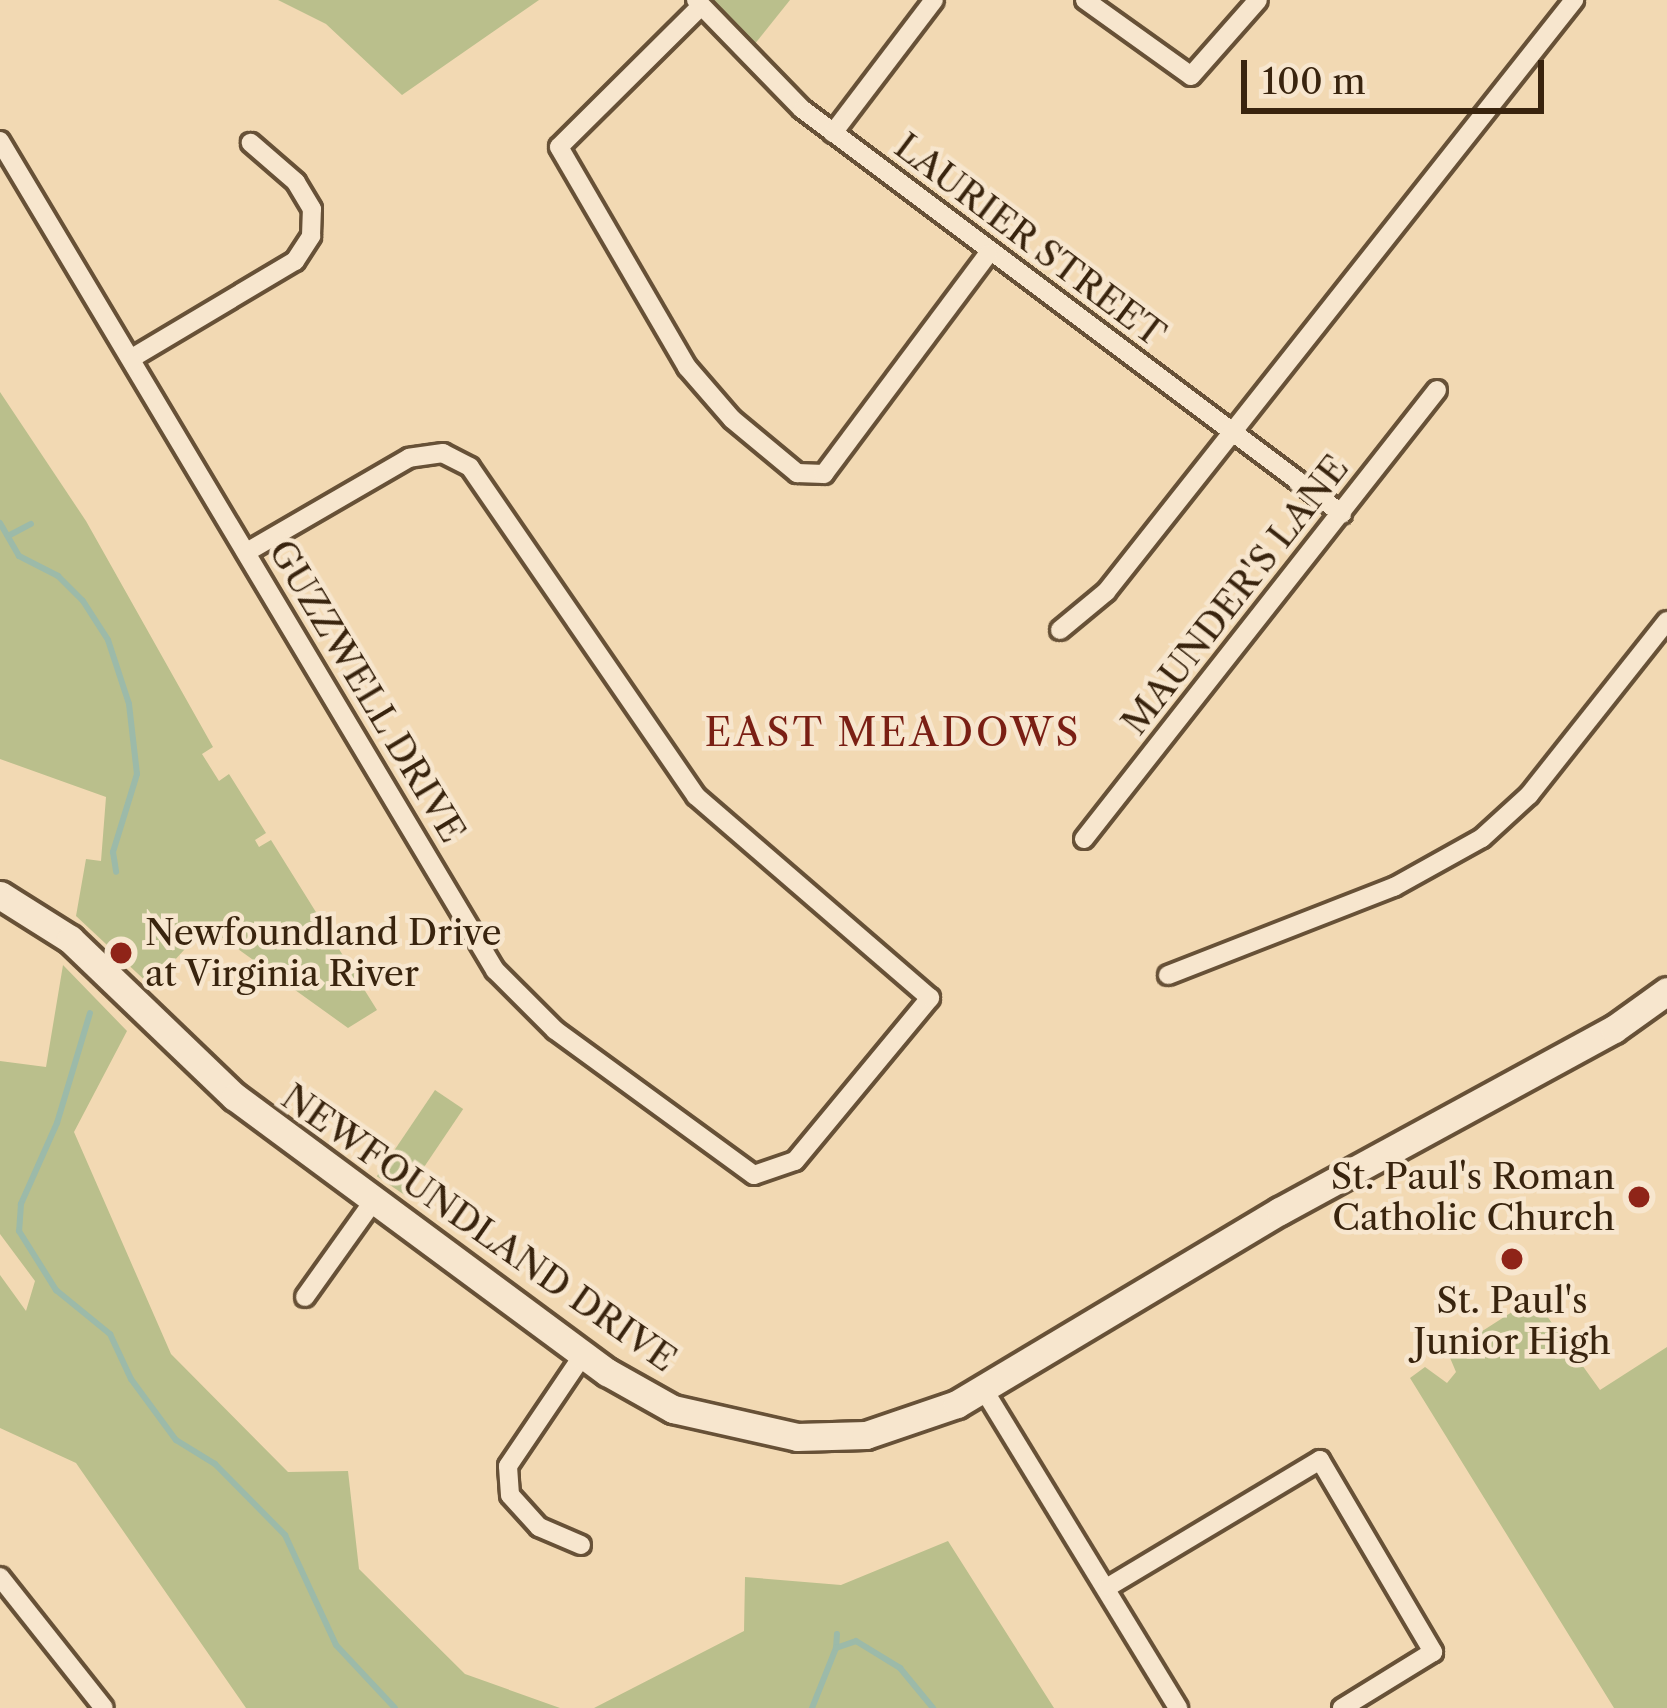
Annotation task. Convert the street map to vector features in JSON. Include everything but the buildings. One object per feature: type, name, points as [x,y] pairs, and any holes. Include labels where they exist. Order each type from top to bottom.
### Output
[{"type":"street","points":[[832,134],[934,0]]},
{"type":"street","points":[[1084,0],[1192,76],[1258,0]]},
{"type":"street","points":[[1060,630],[1106,592],[1574,0]]},
{"type":"street","points":[[698,3],[559,147],[687,367],[732,419],[797,473],[824,474],[988,254]]},
{"type":"street","name":"LAURIER STREET","points":[[698,3],[832,134],[1342,514]]},
{"type":"street","name":"GUZZWELL DRIVE","points":[[0,141],[247,552],[515,994],[754,1175],[778,1173],[810,1146],[929,998],[696,796],[487,488],[455,457],[409,458],[247,552]]},
{"type":"street","points":[[132,358],[281,271],[311,236],[312,208],[296,182],[251,143]]},
{"type":"street","name":"MAUNDER'S LANE","points":[[1084,839],[1437,390]]},
{"type":"street","points":[[1168,975],[1394,887],[1482,838],[1529,795],[1667,621]]},
{"type":"street","name":"NEWFOUNDLAND DRIVE","points":[[0,895],[70,939],[218,1083],[372,1203],[583,1354],[674,1408],[765,1435],[866,1436],[984,1390],[1280,1211],[1614,1029],[1667,991]]},
{"type":"street","points":[[304,1297],[372,1203]]},
{"type":"street","points":[[581,1545],[524,1511],[510,1495],[508,1466],[583,1354]]},
{"type":"street","points":[[984,1390],[1178,1708]]},
{"type":"street","points":[[1108,1587],[1320,1460],[1433,1652],[1342,1708]]},
{"type":"street","points":[[0,1577],[104,1708]]},
{"type":"green space","points":[[278,0],[539,0],[402,95],[326,24]]},
{"type":"green space","points":[[696,0],[790,0],[746,55]]},
{"type":"green space","points":[[0,392],[86,521],[213,747],[202,754],[219,781],[229,774],[266,833],[255,840],[259,847],[271,840],[377,1010],[348,1028],[206,926],[151,986],[76,916],[86,859],[101,861],[106,797],[0,759]]},
{"type":"green space","points":[[63,965],[127,1031],[74,1132],[171,1354],[288,1472],[348,1471],[359,1569],[465,1674],[560,1708],[246,1708],[76,1463],[0,1428],[0,1275],[26,1311],[35,1281],[0,1234],[0,1061],[46,1067]]},
{"type":"green space","points":[[435,1090],[463,1109],[405,1195],[377,1176]]},
{"type":"green space","points":[[1534,1298],[1600,1390],[1667,1347],[1667,1708],[1614,1708],[1410,1378],[1425,1367],[1447,1383],[1456,1372],[1448,1353]]},
{"type":"green space","points":[[948,1541],[1054,1708],[594,1708],[744,1631],[745,1577],[841,1585]]},
{"type":"waterway","points":[[0,523],[19,556],[58,576],[83,601],[108,640],[129,704],[137,774],[113,852],[116,872]]},
{"type":"waterway","points":[[8,536],[31,524]]},
{"type":"waterway","points":[[90,1013],[57,1123],[21,1204],[19,1231],[56,1290],[110,1334],[131,1379],[176,1440],[215,1464],[285,1535],[336,1645],[395,1708]]},
{"type":"waterway","points":[[836,1648],[837,1634]]},
{"type":"waterway","points":[[812,1708],[836,1648],[856,1641],[900,1668],[933,1708]]},
{"type":"place","name":"Newfoundland Drive at Virginia River","points":[[121,953]]},
{"type":"place","name":"St. Paul's Roman Catholic Church","points":[[1639,1197]]},
{"type":"place","name":"St. Paul's Junior High","points":[[1512,1259]]},
{"type":"district","name":"EAST MEADOWS","points":[[893,732]]}]
